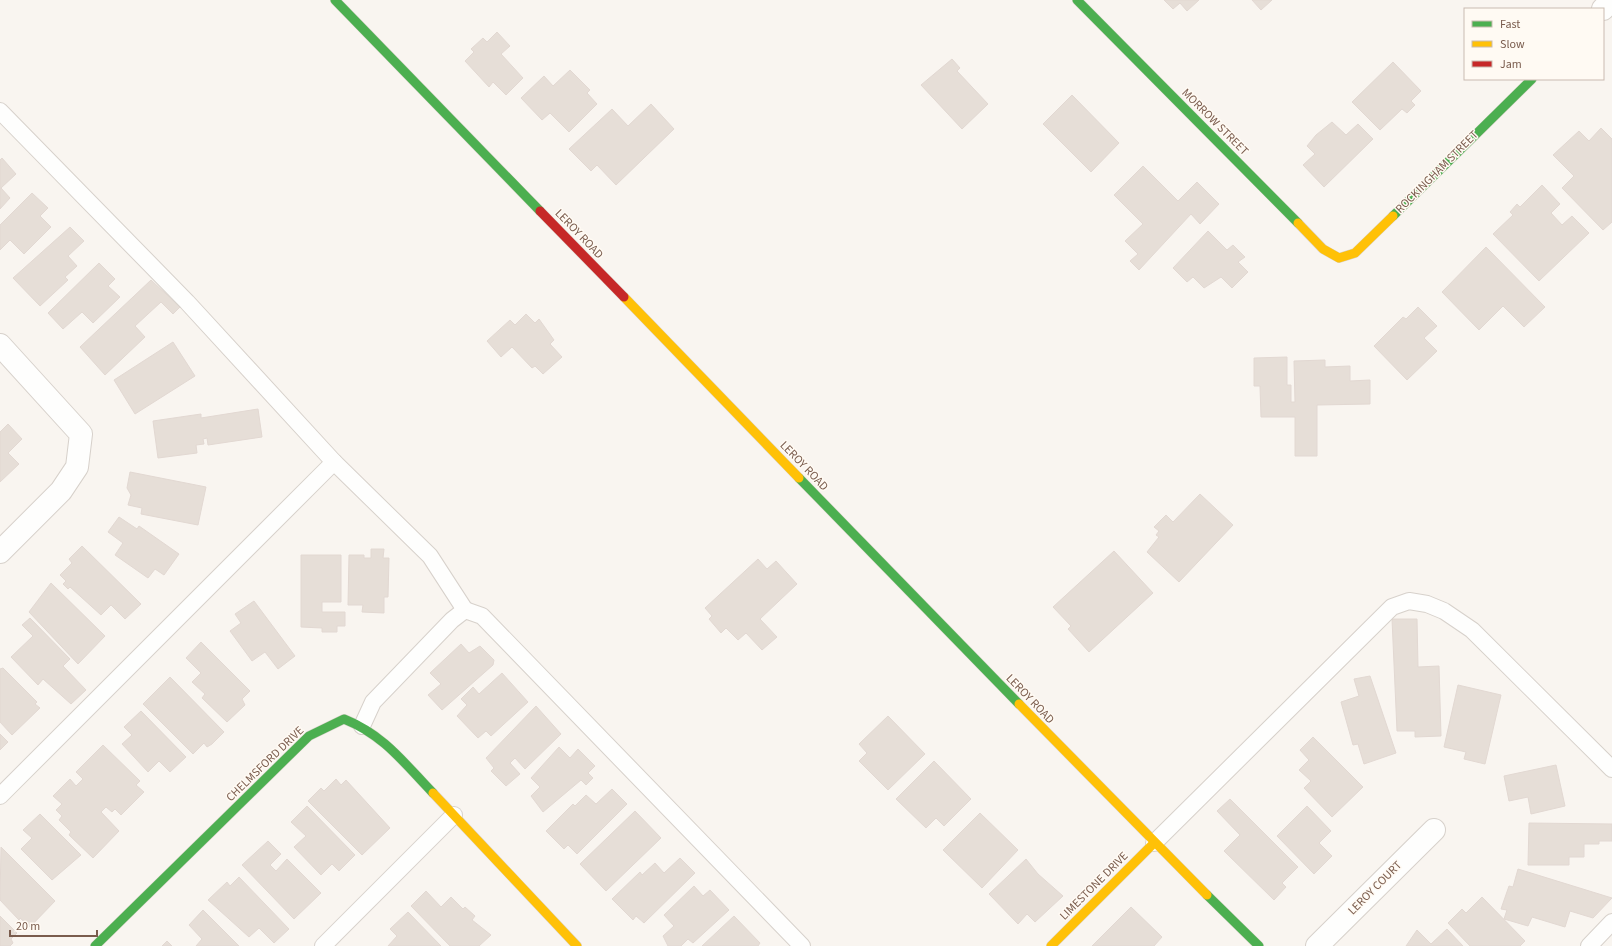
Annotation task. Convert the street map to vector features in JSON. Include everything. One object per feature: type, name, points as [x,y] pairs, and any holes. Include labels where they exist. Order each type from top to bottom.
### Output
[{"type":"street","name":"LEROY ROAD","points":[[335,0],[1154,843],[1259,946]]},
{"type":"street","name":"MORROW STREET","points":[[1077,0],[1323,249],[1339,258]]},
{"type":"street","points":[[1604,8],[1612,0]]},
{"type":"street","name":"ROCKINGHAM STREET","points":[[1339,258],[1355,253],[1531,80]]},
{"type":"street","points":[[0,345],[81,434],[77,466],[60,491],[0,552]]},
{"type":"street","name":"CHELMSFORD DRIVE","points":[[95,946],[309,736],[344,719],[362,726],[384,741],[454,815],[570,944]]},
{"type":"street","name":"LEROY COURT","points":[[1317,946],[1434,830]]},
{"type":"street","name":"LIMESTONE DRIVE","points":[[1051,946],[1154,843]]},
{"type":"lane","points":[[0,111],[187,302],[334,462],[430,556],[465,610],[482,616],[802,946]]},
{"type":"lane","points":[[0,796],[334,462]]},
{"type":"lane","points":[[1154,843],[1392,607],[1409,601],[1427,604],[1444,611],[1472,630],[1612,769]]},
{"type":"lane","points":[[362,726],[373,702],[452,620],[465,610]]},
{"type":"lane","points":[[323,946],[454,815]]},
{"type":"lane","points":[[1589,946],[1612,922]]},
{"type":"building","points":[[1164,0],[1199,0],[1187,11],[1180,3],[1173,9]]},
{"type":"building","points":[[1252,0],[1272,0],[1261,10]]},
{"type":"building","points":[[497,32],[510,46],[501,54],[523,78],[506,95],[493,82],[489,87],[465,61],[474,52],[471,49],[483,38],[487,42]]},
{"type":"building","points":[[952,59],[960,68],[957,71],[988,104],[962,129],[921,85]]},
{"type":"building","points":[[1393,62],[1421,91],[1411,101],[1415,105],[1407,113],[1402,109],[1380,130],[1352,102]]},
{"type":"building","points":[[570,70],[590,90],[587,93],[597,104],[569,132],[550,113],[542,120],[521,98],[544,76],[553,86]]},
{"type":"building","points":[[1072,95],[1119,143],[1091,172],[1043,124]]},
{"type":"building","points":[[651,104],[674,129],[616,185],[597,165],[591,171],[569,149],[612,109],[628,126]]},
{"type":"building","points":[[1332,122],[1346,135],[1358,124],[1373,139],[1324,187],[1303,165],[1315,154],[1307,146],[1316,135]]},
{"type":"building","points":[[1601,128],[1612,139],[1612,222],[1603,230],[1562,188],[1574,176],[1553,155],[1579,131],[1589,141]]},
{"type":"building","points":[[2,158],[16,174],[1,188],[10,198],[0,209],[0,160]]},
{"type":"building","points":[[1143,166],[1178,201],[1197,182],[1219,204],[1200,224],[1191,214],[1139,270],[1130,261],[1138,254],[1125,241],[1143,224],[1114,195]]},
{"type":"building","points":[[1542,185],[1560,204],[1551,213],[1562,225],[1572,216],[1589,233],[1539,281],[1493,234],[1513,215],[1510,212],[1517,204],[1520,207]]},
{"type":"building","points":[[32,193],[48,208],[40,216],[51,227],[24,254],[10,240],[0,250],[0,225]]},
{"type":"building","points":[[70,227],[84,241],[68,256],[77,266],[65,277],[68,280],[40,306],[13,278]]},
{"type":"building","points":[[1208,231],[1227,250],[1233,245],[1245,257],[1238,262],[1248,272],[1232,288],[1221,277],[1204,288],[1193,277],[1187,282],[1173,268]]},
{"type":"building","points":[[1486,247],[1545,307],[1524,327],[1503,306],[1479,330],[1442,292]]},
{"type":"building","points":[[99,263],[115,279],[108,286],[120,297],[93,323],[82,312],[63,329],[48,313]]},
{"type":"building","points":[[151,280],[180,307],[173,314],[161,302],[135,326],[145,337],[105,375],[80,347]]},
{"type":"building","points":[[1418,307],[1437,326],[1424,338],[1437,351],[1407,380],[1374,346],[1403,317],[1406,319]]},
{"type":"building","points":[[526,314],[535,323],[539,319],[554,340],[550,344],[562,357],[543,374],[535,366],[532,368],[512,347],[501,357],[487,341],[510,320],[515,325]]},
{"type":"building","points":[[173,342],[195,376],[135,414],[114,380]]},
{"type":"building","points":[[1287,357],[1287,385],[1291,385],[1291,402],[1295,402],[1294,361],[1325,360],[1325,367],[1350,366],[1350,381],[1370,380],[1370,404],[1317,405],[1317,456],[1295,456],[1295,417],[1261,417],[1260,386],[1254,386],[1254,358]]},
{"type":"building","points":[[258,409],[262,437],[208,445],[207,438],[203,439],[204,444],[196,445],[197,453],[158,458],[153,421],[201,414],[201,418]]},
{"type":"building","points":[[8,424],[22,439],[8,453],[19,464],[0,482],[0,432]]},
{"type":"building","points":[[130,472],[206,487],[198,525],[141,514],[142,508],[128,505],[131,495],[127,488]]},
{"type":"building","points":[[1200,494],[1233,525],[1179,582],[1147,552],[1159,537],[1156,535],[1159,531],[1154,527],[1166,515],[1173,522]]},
{"type":"building","points":[[119,517],[137,529],[139,526],[179,554],[164,575],[155,569],[148,578],[115,555],[123,543],[108,532]]},
{"type":"building","points":[[82,546],[141,604],[125,619],[111,605],[101,615],[70,587],[68,589],[63,584],[66,581],[60,575],[72,563],[69,559]]},
{"type":"building","points":[[371,549],[384,549],[383,558],[389,558],[388,597],[384,597],[384,613],[362,612],[363,605],[348,605],[349,555],[364,555],[364,558],[371,558]]},
{"type":"building","points":[[1114,551],[1153,593],[1089,652],[1068,629],[1071,626],[1053,607]]},
{"type":"building","points":[[301,555],[341,555],[341,602],[322,602],[322,612],[345,612],[345,626],[337,626],[337,632],[322,632],[322,628],[301,627]]},
{"type":"building","points":[[758,559],[767,569],[776,561],[797,584],[760,619],[777,637],[762,650],[746,633],[738,640],[726,628],[721,633],[709,619],[712,616],[705,608]]},
{"type":"building","points":[[51,583],[105,636],[78,664],[29,612]]},
{"type":"building","points":[[254,601],[295,656],[278,669],[265,652],[252,661],[230,631],[241,623],[235,614]]},
{"type":"building","points":[[30,618],[70,659],[63,666],[86,690],[71,704],[43,679],[38,685],[11,657],[33,636],[22,625]]},
{"type":"building","points":[[1392,619],[1417,619],[1418,667],[1439,666],[1441,736],[1415,737],[1415,731],[1397,731]]},
{"type":"building","points":[[201,642],[250,691],[242,699],[245,705],[227,722],[202,698],[205,694],[192,682],[201,673],[186,658]]},
{"type":"building","points":[[461,644],[469,653],[480,646],[494,660],[493,665],[442,710],[428,695],[441,684],[430,673]]},
{"type":"building","points":[[3,668],[37,702],[35,704],[40,708],[12,735],[0,722],[0,669]]},
{"type":"building","points":[[502,673],[528,702],[491,736],[486,731],[478,738],[457,716],[467,705],[461,699],[473,687],[479,694]]},
{"type":"building","points":[[1370,676],[1396,753],[1364,764],[1358,744],[1353,745],[1341,702],[1359,696],[1354,679]]},
{"type":"building","points":[[170,677],[224,732],[212,744],[207,747],[204,743],[193,754],[143,704]]},
{"type":"building","points":[[1458,685],[1501,695],[1485,764],[1464,759],[1466,752],[1444,747]]},
{"type":"building","points":[[536,706],[561,734],[525,769],[515,758],[510,763],[520,774],[506,786],[491,771],[494,768],[486,758]]},
{"type":"building","points":[[141,711],[186,757],[170,772],[159,761],[148,772],[122,744],[132,735],[124,727]]},
{"type":"building","points":[[888,716],[925,754],[888,790],[859,761],[867,753],[859,744]]},
{"type":"building","points":[[0,734],[8,742],[0,750]]},
{"type":"building","points":[[1313,737],[1363,787],[1332,817],[1304,788],[1311,781],[1299,770],[1309,760],[1300,750]]},
{"type":"building","points":[[103,745],[140,781],[136,785],[144,792],[121,815],[115,809],[112,812],[106,807],[101,812],[119,831],[93,858],[69,835],[71,832],[59,820],[62,816],[56,810],[62,804],[53,796],[70,779],[76,786],[83,779],[76,772]]},
{"type":"building","points":[[559,747],[570,758],[578,749],[595,766],[588,773],[593,778],[586,785],[581,780],[543,812],[531,796],[540,787],[531,778]]},
{"type":"building","points":[[934,761],[971,799],[944,826],[936,818],[926,828],[896,799]]},
{"type":"building","points":[[1556,765],[1565,806],[1531,814],[1528,797],[1509,801],[1504,776]]},
{"type":"building","points":[[336,779],[341,785],[346,780],[390,828],[362,855],[308,801],[321,788],[324,791]]},
{"type":"building","points":[[612,789],[627,804],[577,854],[568,845],[564,849],[546,831],[573,804],[575,806],[586,795],[596,804]]},
{"type":"building","points":[[1230,799],[1298,867],[1282,883],[1286,887],[1274,900],[1224,851],[1240,835],[1217,811]]},
{"type":"building","points":[[307,806],[355,855],[339,871],[332,864],[321,875],[294,847],[306,836],[291,822]]},
{"type":"building","points":[[1307,806],[1331,831],[1319,843],[1332,856],[1314,874],[1277,836]]},
{"type":"building","points":[[635,811],[661,838],[606,891],[580,864]]},
{"type":"building","points":[[980,813],[1018,850],[982,888],[943,850]]},
{"type":"building","points":[[40,814],[81,855],[52,880],[21,849],[32,838],[23,830]]},
{"type":"building","points":[[1529,823],[1612,824],[1612,841],[1599,841],[1599,844],[1584,844],[1584,857],[1569,857],[1569,865],[1528,865]]},
{"type":"building","points":[[268,841],[281,854],[270,865],[276,871],[287,859],[321,893],[294,919],[242,865]]},
{"type":"building","points":[[1,847],[55,901],[30,927],[20,918],[19,920],[0,900]]},
{"type":"building","points":[[680,858],[695,873],[644,923],[636,916],[633,920],[612,899],[640,872],[642,875],[655,863],[664,873]]},
{"type":"building","points":[[1026,859],[1038,874],[1063,896],[1035,922],[1027,914],[1018,924],[989,894]]},
{"type":"building","points":[[1518,869],[1612,898],[1593,918],[1570,911],[1565,927],[1532,917],[1528,926],[1504,919],[1507,910],[1501,909],[1509,886],[1513,887]]},
{"type":"building","points":[[239,877],[289,929],[274,943],[259,928],[249,937],[208,900],[227,882],[230,886]]},
{"type":"building","points":[[694,886],[703,896],[710,890],[729,910],[693,943],[688,939],[681,946],[668,946],[663,936],[674,926],[664,915]]},
{"type":"building","points":[[426,891],[441,907],[451,897],[463,909],[465,907],[475,916],[472,920],[491,935],[479,946],[450,946],[411,906]]},
{"type":"building","points":[[1482,897],[1525,941],[1520,946],[1470,946],[1448,923],[1462,909],[1466,913]]},
{"type":"building","points":[[1131,907],[1162,937],[1154,946],[1092,946]]},
{"type":"building","points":[[203,910],[239,946],[196,946],[202,939],[189,925]]},
{"type":"building","points":[[408,912],[441,946],[388,946],[397,936],[390,929]]},
{"type":"building","points":[[0,916],[17,933],[11,939],[13,943],[10,946],[0,946]]},
{"type":"building","points":[[734,916],[760,943],[758,946],[702,946]]},
{"type":"building","points":[[1447,929],[1463,946],[1406,946],[1417,930],[1431,944]]},
{"type":"building","points":[[167,941],[172,946],[162,946]]},
{"type":"traffic: fast","points":[[335,0],[540,211]]},
{"type":"traffic: fast","points":[[1077,0],[1298,223]]},
{"type":"traffic: fast","points":[[1393,216],[1531,80]]},
{"type":"traffic: fast","points":[[799,478],[1019,704]]},
{"type":"traffic: fast","points":[[95,946],[309,736],[344,719],[371,733],[393,751],[433,793]]},
{"type":"traffic: fast","points":[[1207,895],[1259,946]]},
{"type":"traffic: slow","points":[[1298,223],[1323,249],[1339,258],[1355,253],[1393,216]]},
{"type":"traffic: slow","points":[[624,297],[799,478]]},
{"type":"traffic: slow","points":[[1019,704],[1207,895]]},
{"type":"traffic: slow","points":[[433,793],[577,946]]},
{"type":"traffic: slow","points":[[1051,946],[1154,843]]},
{"type":"traffic: jam","points":[[540,211],[624,297]]}]
